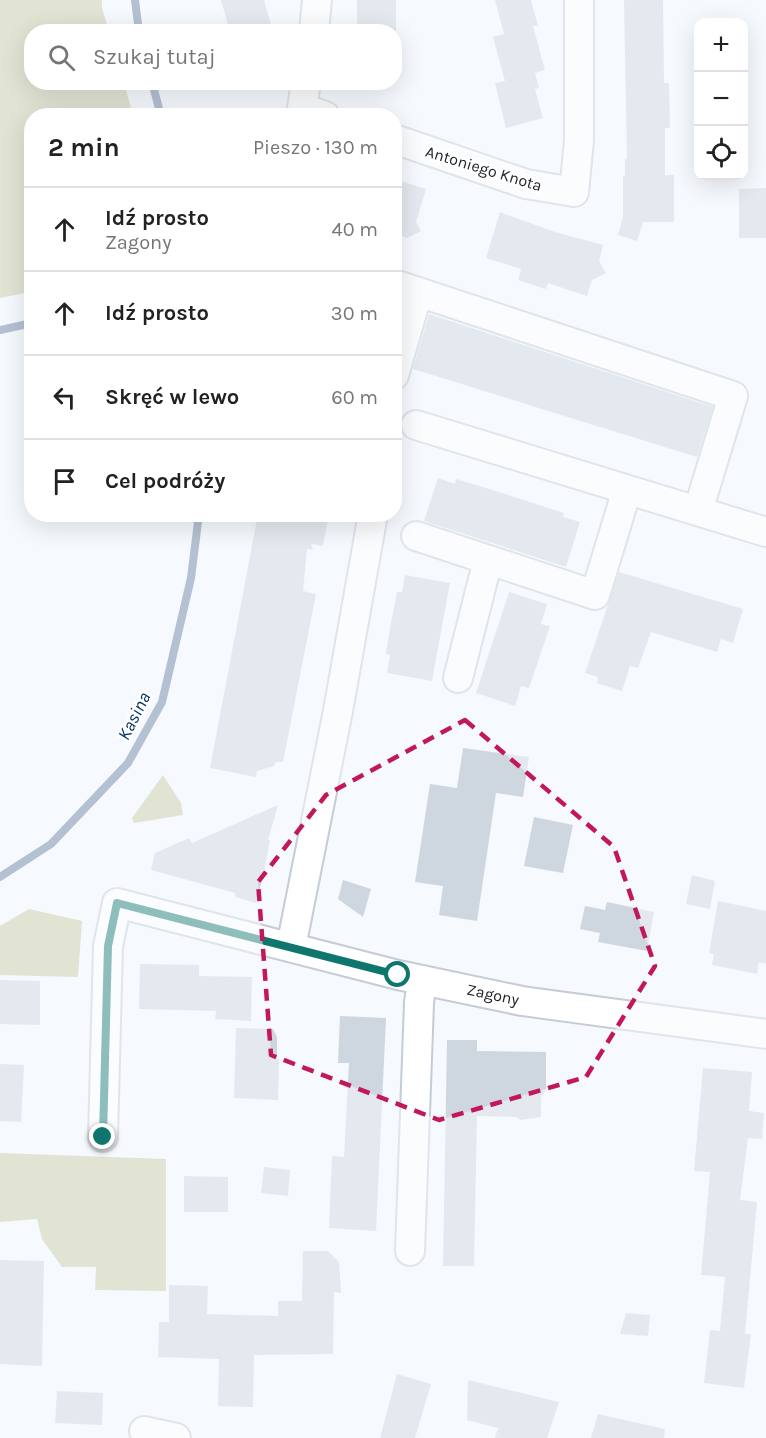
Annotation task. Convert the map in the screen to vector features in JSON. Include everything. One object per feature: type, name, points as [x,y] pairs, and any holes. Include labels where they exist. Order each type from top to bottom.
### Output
[{"type":"street","points":[[315,24],[317,0]]},
{"type":"street","name":"Antoniego Knota","points":[[402,142],[526,184],[574,192],[579,140],[579,0]]},
{"type":"street","points":[[302,108],[305,90]]},
{"type":"street","points":[[402,317],[406,288],[733,396],[701,501]]},
{"type":"street","points":[[416,425],[627,490],[701,501],[766,532]]},
{"type":"street","points":[[416,536],[595,595],[627,490]]},
{"type":"street","points":[[291,947],[338,711],[372,522]]},
{"type":"street","points":[[458,678],[488,560]]},
{"type":"street","name":"Zagony","points":[[103,1137],[108,946],[117,903],[422,980],[522,1001],[766,1034]]},
{"type":"street","points":[[410,1251],[419,1003],[422,980]]},
{"type":"street","points":[[144,1431],[176,1438]]},
{"type":"highlighted area","points":[[465,720],[614,847],[655,966],[586,1077],[439,1120],[271,1055],[258,882],[326,795]]},
{"type":"green space","points":[[0,0],[102,0],[107,24],[24,24],[24,90],[126,90],[131,108],[24,108],[24,293],[0,298]]},
{"type":"green space","points":[[163,775],[181,803],[183,815],[134,823],[132,818]]},
{"type":"green space","points":[[29,909],[82,921],[78,977],[0,975],[0,926]]},
{"type":"green space","points":[[0,1153],[166,1159],[166,1291],[95,1290],[96,1267],[62,1267],[42,1239],[37,1219],[0,1222]]},
{"type":"building","points":[[221,0],[264,0],[271,24],[228,24]]},
{"type":"building","points":[[357,0],[396,0],[396,24],[357,24]]},
{"type":"building","points":[[495,0],[531,0],[538,26],[533,26],[545,70],[535,73],[539,88],[535,89],[543,118],[506,128],[495,83],[505,81],[493,37],[504,34]]},
{"type":"building","points":[[624,0],[663,0],[664,83],[669,83],[670,128],[665,128],[665,175],[674,175],[674,222],[643,222],[637,241],[618,235],[623,217],[623,176],[625,176],[625,159],[627,159]]},
{"type":"building","points":[[402,182],[426,189],[416,222],[421,231],[407,238],[402,236]]},
{"type":"building","points":[[766,188],[766,238],[739,238],[739,189]]},
{"type":"building","points":[[500,212],[555,232],[603,245],[599,261],[606,273],[592,280],[587,296],[548,283],[546,289],[518,280],[521,269],[486,258]]},
{"type":"building","points":[[429,314],[713,407],[697,457],[413,369]]},
{"type":"building","points":[[438,478],[455,484],[456,479],[496,491],[564,513],[563,517],[580,522],[566,567],[424,521]]},
{"type":"building","points":[[256,522],[328,522],[323,546],[311,544],[313,550],[307,549],[303,591],[316,594],[283,762],[276,762],[274,766],[257,771],[256,777],[210,768]]},
{"type":"building","points":[[619,572],[743,609],[733,643],[721,639],[717,652],[651,632],[638,668],[630,666],[622,691],[597,683],[598,677],[585,673]]},
{"type":"building","points":[[405,575],[450,583],[432,681],[387,673],[390,655],[386,654],[389,634],[397,592],[402,592]]},
{"type":"building","points":[[509,592],[547,604],[541,624],[550,626],[529,688],[521,686],[515,706],[476,693]]},
{"type":"building","points":[[463,748],[529,757],[523,797],[496,793],[477,921],[439,915],[443,886],[415,882],[430,784],[457,788]]},
{"type":"building","points":[[278,805],[268,840],[270,840],[264,872],[256,903],[235,897],[235,893],[151,870],[155,853],[189,838],[192,843]]},
{"type":"building","points":[[534,817],[573,825],[563,873],[524,866]]},
{"type":"building","points":[[692,875],[715,881],[710,909],[686,904]]},
{"type":"building","points":[[343,880],[371,889],[363,917],[338,899]]},
{"type":"building","points":[[718,901],[766,911],[766,964],[759,962],[757,974],[712,965],[714,954],[709,953]]},
{"type":"building","points":[[607,902],[654,912],[647,951],[598,942],[600,933],[580,929],[585,906],[605,910]]},
{"type":"building","points":[[140,964],[199,965],[199,976],[252,977],[251,1021],[215,1019],[216,1011],[139,1009]]},
{"type":"building","points":[[0,980],[40,981],[40,1025],[0,1024]]},
{"type":"building","points":[[340,1016],[386,1018],[376,1231],[329,1228],[332,1156],[344,1157],[349,1063],[338,1063]]},
{"type":"building","points":[[236,1028],[273,1029],[277,1037],[277,1059],[279,1059],[278,1100],[234,1098]]},
{"type":"building","points":[[447,1040],[477,1040],[477,1051],[546,1052],[546,1090],[541,1097],[541,1117],[521,1120],[516,1117],[477,1116],[474,1266],[443,1266]]},
{"type":"building","points":[[0,1064],[24,1065],[21,1122],[0,1121]]},
{"type":"building","points":[[703,1068],[752,1072],[749,1111],[764,1113],[762,1139],[748,1138],[740,1200],[757,1202],[745,1334],[751,1334],[744,1388],[704,1383],[710,1330],[720,1331],[725,1277],[701,1275],[710,1172],[694,1171]]},
{"type":"building","points":[[264,1167],[290,1170],[288,1196],[261,1193]]},
{"type":"building","points":[[184,1176],[228,1177],[228,1212],[184,1212]]},
{"type":"building","points":[[303,1251],[328,1251],[339,1262],[341,1293],[334,1292],[333,1354],[254,1355],[253,1407],[218,1406],[219,1359],[158,1357],[159,1322],[169,1322],[169,1285],[208,1286],[207,1314],[278,1316],[278,1301],[302,1301]]},
{"type":"building","points":[[0,1260],[44,1261],[42,1366],[0,1364]]},
{"type":"building","points":[[626,1313],[650,1315],[648,1336],[620,1334]]},
{"type":"building","points":[[397,1374],[431,1384],[415,1438],[380,1438]]},
{"type":"building","points":[[468,1380],[559,1402],[547,1438],[495,1438],[498,1428],[467,1420]]},
{"type":"building","points":[[57,1391],[103,1393],[102,1425],[55,1423]]},
{"type":"building","points":[[598,1414],[665,1429],[664,1438],[591,1438]]},
{"type":"waterway","name":"Kasina","points":[[135,0],[138,24]]},
{"type":"waterway","name":"Kasina","points":[[154,90],[159,108]]},
{"type":"waterway","points":[[0,330],[24,325]]},
{"type":"waterway","name":"Kasina","points":[[0,877],[51,844],[128,763],[162,702],[191,578],[198,522]]},
{"type":"route","points":[[103,1137],[108,946],[117,903],[398,975]]}]
